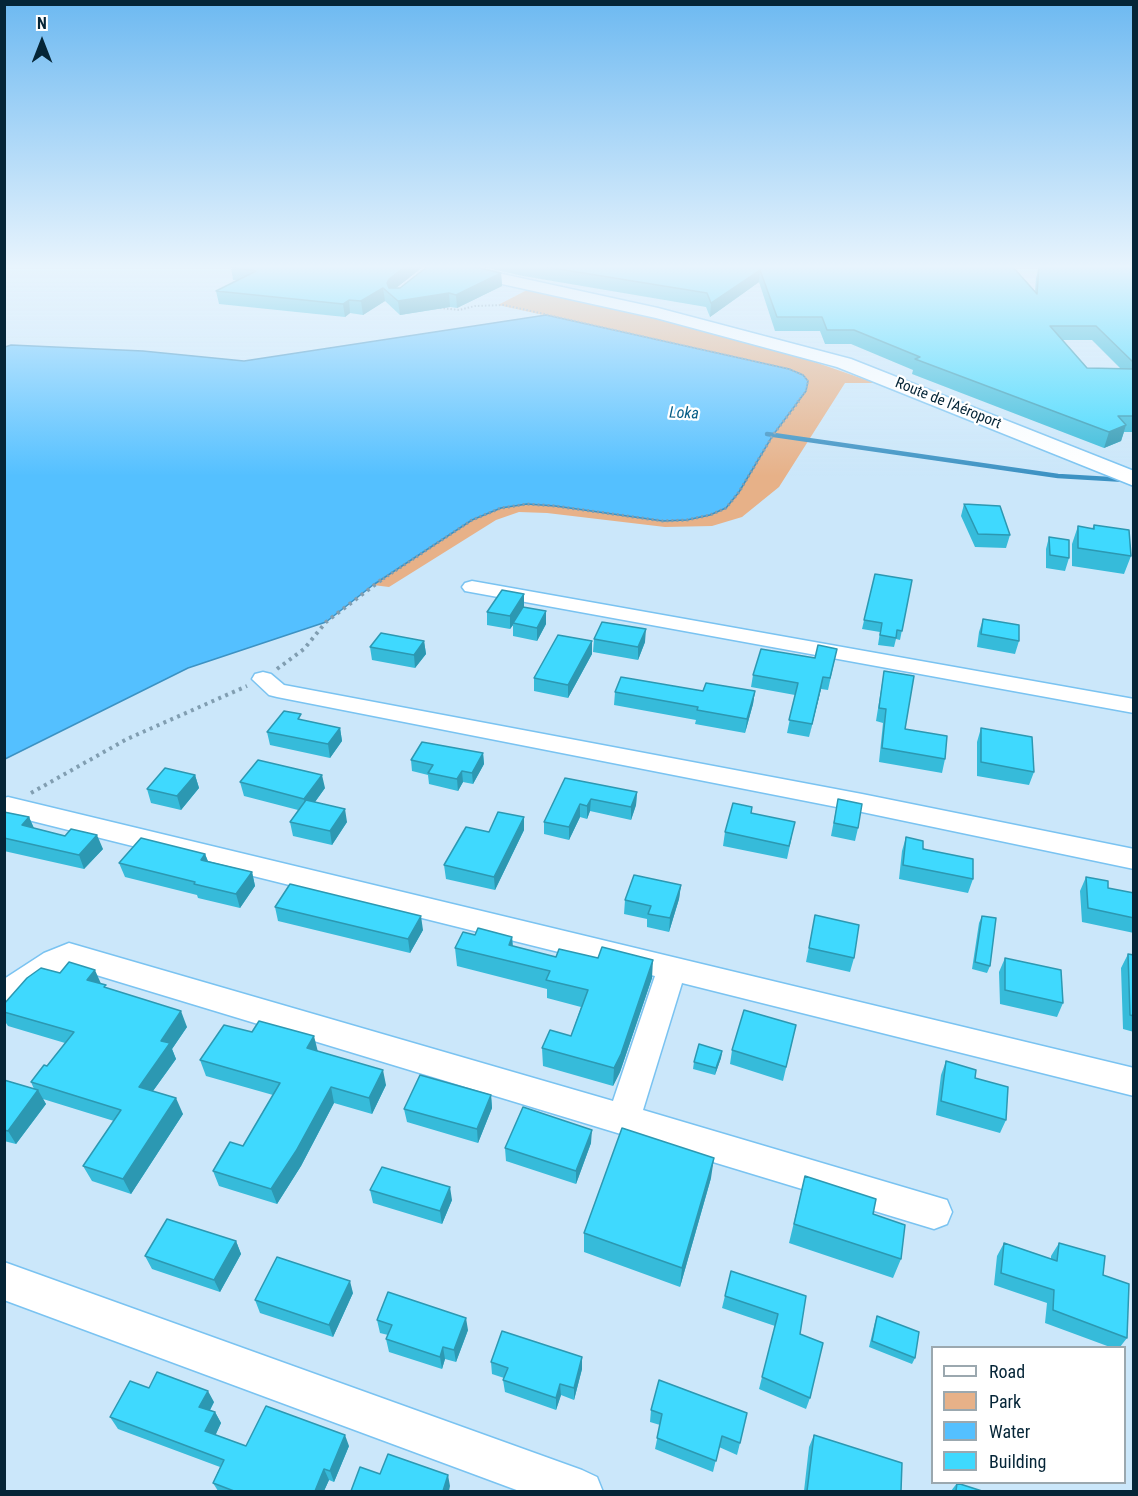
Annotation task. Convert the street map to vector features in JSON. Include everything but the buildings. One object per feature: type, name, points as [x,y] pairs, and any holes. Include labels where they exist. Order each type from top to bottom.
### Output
[{"type":"main road","name":"Route de l'Aéroport","points":[[744,336],[844,363],[1134,479]]},
{"type":"street","points":[[472,588],[1134,706]]},
{"type":"street","points":[[263,679],[277,690],[862,803],[1134,859]]},
{"type":"street","points":[[8,806],[1134,1082]]},
{"type":"street","points":[[4,995],[54,961],[69,955],[934,1212]]},
{"type":"street","points":[[623,1121],[672,969]]},
{"type":"street","points":[[4,1281],[582,1491]]},
{"type":"path","points":[[8,806],[127,740],[263,679],[304,649],[326,622],[373,585],[472,520],[501,508],[527,504],[663,521],[687,520],[710,515],[726,508],[739,492],[773,435],[806,392],[808,381],[803,375],[789,369],[644,336]]},
{"type":"green space","points":[[638,336],[728,336],[789,353],[875,383],[845,383],[779,487],[742,517],[712,526],[665,527],[547,513],[519,512],[496,520],[389,587],[373,585],[472,520],[501,508],[527,504],[555,506],[663,521],[687,520],[710,515],[739,492],[773,435],[789,369]]},
{"type":"water","points":[[409,336],[640,336],[789,369],[803,375],[808,381],[806,391],[773,435],[739,492],[726,508],[710,515],[687,520],[663,521],[555,506],[527,504],[501,508],[472,520],[373,585],[326,622],[188,668],[5,759],[5,347],[11,345],[143,351],[244,361]]},
{"type":"waterway","name":"Loka","points":[[767,434],[1058,476],[1126,480]]}]
